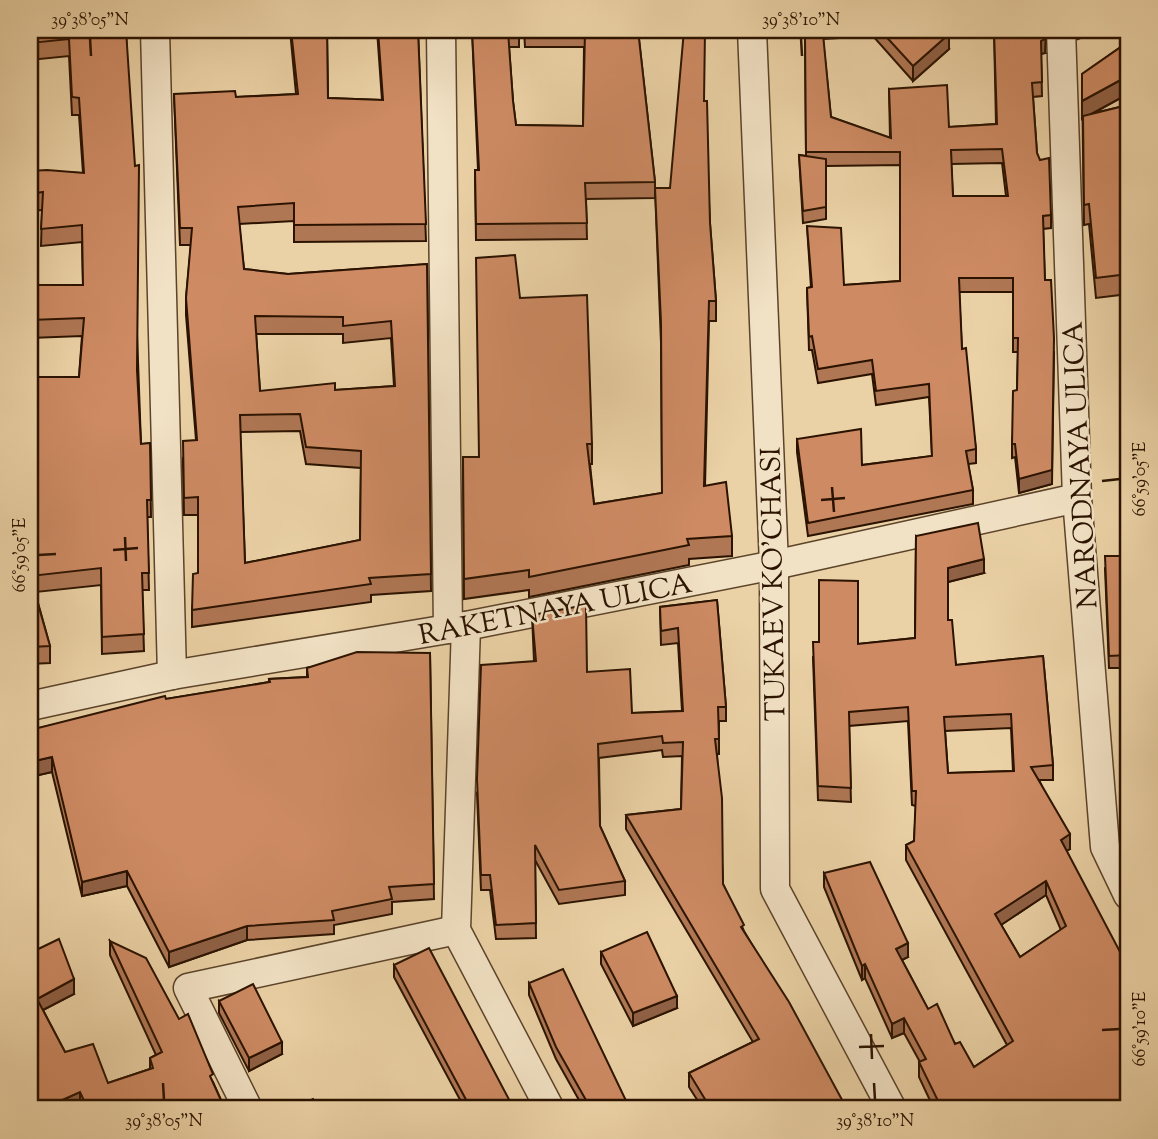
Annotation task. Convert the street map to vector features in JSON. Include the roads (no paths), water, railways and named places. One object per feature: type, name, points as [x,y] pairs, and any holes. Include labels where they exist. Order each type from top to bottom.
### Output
[{"type":"street","points":[[155,30],[172,675]]},
{"type":"street","points":[[441,30],[457,628],[456,930],[550,1109]]},
{"type":"street","name":"TUKAEV KO'CHASI","points":[[752,30],[774,565],[775,889],[892,1109]]},
{"type":"street","name":"NARODNAYA ULICA","points":[[1061,30],[1077,498],[1105,847],[1128,895]]},
{"type":"street","name":"RAKETNAYA ULICA","points":[[30,706],[172,675],[457,628],[774,565],[1077,498]]},
{"type":"street","points":[[247,1109],[188,988],[456,930]]}]
